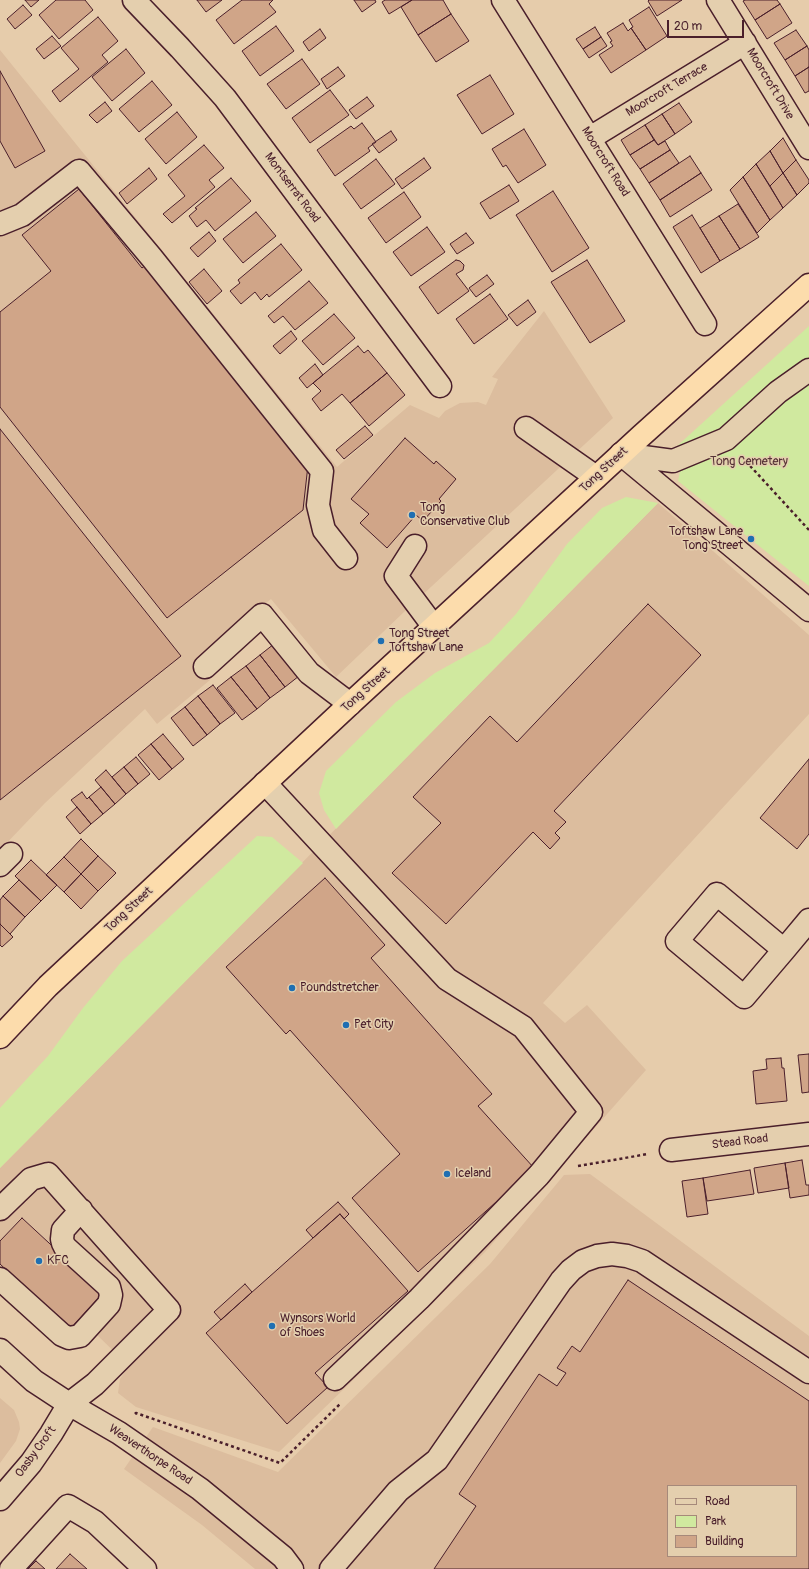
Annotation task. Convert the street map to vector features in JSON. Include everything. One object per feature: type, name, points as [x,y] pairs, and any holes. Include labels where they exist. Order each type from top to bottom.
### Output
[{"type":"highway","name":"Tong Street","points":[[0,1037],[48,986],[265,783],[621,454],[809,285]]},
{"type":"street","name":"Montserrat Road","points":[[134,0],[226,98],[440,386]]},
{"type":"street","name":"Moorcroft Road","points":[[503,0],[705,324]]},
{"type":"street","name":"Moorcroft Drive","points":[[718,0],[809,148]]},
{"type":"street","name":"Moorcroft Terrace","points":[[590,138],[745,43]]},
{"type":"street","points":[[0,224],[22,215],[79,171],[152,258],[322,471],[318,505],[324,530],[346,558]]},
{"type":"street","points":[[621,454],[673,460],[726,439],[778,392],[809,370]]},
{"type":"street","points":[[526,428],[596,477]]},
{"type":"street","points":[[621,454],[809,610]]},
{"type":"street","points":[[415,546],[396,576],[434,627]]},
{"type":"street","points":[[205,667],[262,615],[309,673],[350,704]]},
{"type":"street","points":[[265,783],[447,979],[522,1027],[591,1112],[539,1175],[419,1299],[335,1379]]},
{"type":"street","points":[[784,950],[717,894],[677,941],[744,997],[784,950],[809,920]]},
{"type":"street","name":"Stead Road","points":[[671,1150],[809,1134]]},
{"type":"street","points":[[0,1209],[31,1179],[48,1174],[169,1310],[95,1384],[69,1404]]},
{"type":"street","points":[[0,1278],[62,1335],[69,1338],[80,1336],[109,1304],[111,1296],[109,1287],[65,1247],[63,1243],[63,1230],[81,1210]]},
{"type":"street","points":[[331,1569],[398,1491],[438,1460],[561,1281],[571,1270],[583,1261],[598,1256],[612,1254],[627,1256],[642,1261],[809,1372]]},
{"type":"street","name":"Weaverthorpe Road","points":[[0,1350],[34,1381],[69,1404],[120,1433],[200,1489],[283,1557],[292,1569]]},
{"type":"street","name":"Oasby Croft","points":[[0,1499],[31,1463],[69,1404]]},
{"type":"street","points":[[11,1569],[68,1506],[95,1522],[145,1569]]},
{"type":"path","points":[[726,439],[809,530]]},
{"type":"shaded area","points":[[0,50],[337,467],[410,405],[439,418],[445,411],[460,403],[478,402],[486,405],[498,379],[492,377],[544,311],[613,418],[336,677],[271,599],[195,660],[210,680],[157,724],[145,709],[45,803],[0,850]]},
{"type":"shaded area","points":[[658,503],[809,635],[809,714],[543,1003],[565,1023],[587,1005],[646,1070],[485,1252],[279,1452],[136,1407],[118,1393],[120,1379],[129,1366],[95,1333],[51,1338],[24,1317],[0,1295],[0,1168]]},
{"type":"shaded area","points":[[590,1174],[809,1336],[809,1569],[255,1569],[202,1525],[124,1469],[153,1427],[278,1472],[490,1264],[564,1175]]},
{"type":"shaded area","points":[[0,1398],[14,1410],[20,1429],[16,1441],[0,1463]]},
{"type":"green space","name":"Tong Cemetery","points":[[809,326],[809,586],[678,481],[682,462],[676,447]]},
{"type":"green space","points":[[626,497],[658,503],[336,829],[324,810],[319,793],[326,771],[396,702],[435,673],[489,643],[516,614],[567,544],[602,508]]},
{"type":"green space","points":[[257,836],[272,837],[303,863],[0,1168],[0,1108],[48,1056],[83,1008],[122,961]]},
{"type":"building","points":[[25,0],[39,0],[31,7]]},
{"type":"building","points":[[56,0],[85,0],[93,10],[59,39],[39,15]]},
{"type":"building","points":[[197,0],[222,0],[206,12]]},
{"type":"building","points":[[242,0],[273,0],[269,4],[276,12],[234,44],[216,20]]},
{"type":"building","points":[[354,0],[375,0],[376,2],[362,12]]},
{"type":"building","points":[[385,0],[412,0],[389,14],[382,2]]},
{"type":"building","points":[[412,0],[443,0],[451,14],[418,35],[401,7]]},
{"type":"building","points":[[682,0],[657,16],[648,1]]},
{"type":"building","points":[[777,0],[780,4],[755,20],[743,1]]},
{"type":"building","points":[[780,4],[792,23],[767,39],[755,20]]},
{"type":"building","points":[[23,5],[32,15],[15,29],[7,19]]},
{"type":"building","points":[[649,7],[667,36],[646,50],[631,28],[633,27],[629,20]]},
{"type":"building","points":[[451,14],[469,41],[436,62],[418,35]]},
{"type":"building","points":[[98,17],[118,41],[102,55],[108,62],[60,102],[52,91],[79,69],[61,48]]},
{"type":"building","points":[[623,23],[628,31],[631,28],[646,50],[611,73],[599,55],[613,46],[607,33]]},
{"type":"building","points":[[276,26],[294,51],[260,76],[242,51]]},
{"type":"building","points":[[595,27],[601,37],[583,49],[576,39]]},
{"type":"building","points":[[320,29],[326,38],[309,51],[303,42]]},
{"type":"building","points":[[796,30],[807,46],[785,60],[774,43]]},
{"type":"building","points":[[52,36],[61,46],[44,59],[36,49]]},
{"type":"building","points":[[601,37],[607,46],[589,58],[583,49]]},
{"type":"building","points":[[807,46],[809,50],[809,67],[795,76],[785,60]]},
{"type":"building","points":[[126,49],[145,73],[112,101],[92,77]]},
{"type":"building","points":[[302,59],[320,84],[286,109],[267,84]]},
{"type":"building","points":[[338,67],[345,76],[327,89],[321,79]]},
{"type":"building","points":[[809,67],[809,91],[805,93],[795,76]]},
{"type":"building","points":[[0,71],[45,151],[15,168],[0,141]]},
{"type":"building","points":[[490,75],[514,114],[482,134],[457,95]]},
{"type":"building","points":[[152,81],[172,105],[139,132],[119,109]]},
{"type":"building","points":[[330,90],[349,115],[310,143],[292,118]]},
{"type":"building","points":[[367,97],[374,106],[356,119],[349,110]]},
{"type":"building","points":[[105,102],[112,111],[97,123],[89,115]]},
{"type":"building","points":[[679,103],[692,122],[675,134],[662,114]]},
{"type":"building","points":[[177,112],[197,137],[166,164],[145,139]]},
{"type":"building","points":[[662,114],[675,134],[658,145],[645,125]]},
{"type":"building","points":[[362,123],[376,142],[368,148],[370,151],[335,176],[317,150],[351,126],[354,129]]},
{"type":"building","points":[[645,125],[654,140],[630,155],[621,140]]},
{"type":"building","points":[[524,129],[546,165],[518,183],[506,165],[503,167],[492,149]]},
{"type":"building","points":[[391,131],[397,140],[379,153],[372,144]]},
{"type":"building","points":[[783,138],[796,160],[783,173],[770,151]]},
{"type":"building","points":[[654,140],[658,145],[665,141],[670,150],[640,169],[630,155]]},
{"type":"building","points":[[204,145],[224,168],[209,180],[215,187],[172,223],[163,214],[185,196],[168,175]]},
{"type":"building","points":[[670,150],[679,163],[649,183],[640,169]]},
{"type":"building","points":[[770,151],[783,173],[770,186],[756,164]]},
{"type":"building","points":[[690,156],[701,173],[660,200],[649,183]]},
{"type":"building","points":[[424,158],[431,168],[402,189],[395,179]]},
{"type":"building","points":[[376,159],[395,184],[361,209],[343,184]]},
{"type":"building","points":[[796,160],[809,180],[809,183],[797,195],[783,173]]},
{"type":"building","points":[[756,164],[783,208],[770,220],[743,177]]},
{"type":"building","points":[[149,168],[157,179],[127,204],[119,193]]},
{"type":"building","points":[[701,173],[712,190],[670,217],[660,200]]},
{"type":"building","points":[[783,173],[797,195],[783,208],[770,186]]},
{"type":"building","points":[[743,177],[770,220],[757,233],[730,190]]},
{"type":"building","points":[[231,178],[251,201],[215,231],[206,220],[197,227],[189,216],[197,209],[195,208]]},
{"type":"building","points":[[509,185],[519,201],[490,219],[480,203]]},
{"type":"building","points":[[79,189],[142,268],[148,263],[308,465],[303,510],[167,618],[0,407],[0,312],[51,271],[22,235]]},
{"type":"building","points":[[553,191],[589,248],[552,272],[516,215]]},
{"type":"building","points":[[404,192],[421,217],[386,243],[368,218]]},
{"type":"building","points":[[738,204],[759,237],[740,249],[719,216]]},
{"type":"building","points":[[256,212],[276,236],[243,263],[223,239]]},
{"type":"building","points":[[692,215],[720,261],[701,273],[673,227]]},
{"type":"building","points":[[719,216],[740,249],[720,261],[700,228]]},
{"type":"building","points":[[427,227],[445,252],[411,276],[393,252]]},
{"type":"building","points":[[209,232],[216,241],[198,257],[190,248]]},
{"type":"building","points":[[466,233],[474,243],[457,254],[450,244]]},
{"type":"building","points":[[281,244],[302,270],[269,297],[267,294],[261,300],[255,292],[241,304],[230,291],[240,283],[238,280]]},
{"type":"building","points":[[456,260],[460,261],[464,265],[463,270],[456,274],[469,291],[438,314],[419,287]]},
{"type":"building","points":[[587,260],[625,321],[590,343],[551,282]]},
{"type":"building","points":[[204,269],[222,291],[207,304],[189,282]]},
{"type":"building","points":[[487,275],[494,284],[476,297],[469,288]]},
{"type":"building","points":[[309,281],[328,303],[295,330],[283,316],[274,323],[268,316]]},
{"type":"building","points":[[490,294],[508,319],[474,344],[456,319]]},
{"type":"building","points":[[528,300],[536,312],[517,326],[508,315]]},
{"type":"building","points":[[334,314],[355,338],[323,365],[302,341]]},
{"type":"building","points":[[291,331],[297,339],[280,354],[273,346]]},
{"type":"building","points":[[358,346],[364,353],[368,350],[387,373],[350,403],[342,394],[321,411],[312,399],[321,391],[313,383]]},
{"type":"building","points":[[315,364],[323,375],[307,388],[299,378]]},
{"type":"building","points":[[387,373],[405,395],[369,426],[350,403]]},
{"type":"building","points":[[365,426],[373,435],[344,459],[336,450]]},
{"type":"building","points":[[0,429],[181,656],[0,800]]},
{"type":"building","points":[[405,438],[434,464],[436,461],[456,479],[439,499],[441,501],[423,521],[416,515],[387,548],[360,523],[369,514],[351,499]]},
{"type":"building","points":[[648,604],[701,655],[554,811],[566,822],[555,833],[560,838],[550,849],[533,832],[446,924],[392,873],[441,823],[413,797],[490,716],[517,742]]},
{"type":"building","points":[[274,644],[299,676],[285,687],[260,655]]},
{"type":"building","points":[[260,655],[285,687],[270,698],[246,666]]},
{"type":"building","points":[[246,666],[270,698],[257,709],[231,677]]},
{"type":"building","points":[[231,677],[257,709],[242,720],[217,688]]},
{"type":"building","points":[[213,685],[235,713],[220,724],[198,696]]},
{"type":"building","points":[[198,696],[220,724],[207,735],[185,707]]},
{"type":"building","points":[[185,707],[207,735],[193,746],[171,718]]},
{"type":"building","points":[[163,734],[184,759],[172,769],[151,744]]},
{"type":"building","points":[[151,744],[172,769],[159,780],[138,755]]},
{"type":"building","points":[[136,757],[150,774],[138,784],[124,767]]},
{"type":"building","points":[[809,759],[809,834],[797,849],[760,818]]},
{"type":"building","points":[[124,767],[138,784],[126,794],[112,777]]},
{"type":"building","points":[[106,770],[126,794],[115,804],[95,780]]},
{"type":"building","points":[[101,787],[115,804],[103,814],[89,797]]},
{"type":"building","points":[[82,792],[87,799],[89,797],[103,814],[91,824],[71,800]]},
{"type":"building","points":[[77,807],[91,824],[80,834],[66,817]]},
{"type":"building","points":[[81,839],[98,856],[81,874],[64,857]]},
{"type":"building","points":[[98,856],[116,873],[98,891],[81,874]]},
{"type":"building","points":[[64,857],[81,874],[64,892],[46,875]]},
{"type":"building","points":[[31,860],[57,885],[41,901],[15,876]]},
{"type":"building","points":[[81,874],[98,891],[81,909],[64,892]]},
{"type":"building","points":[[325,878],[385,945],[371,958],[492,1094],[478,1106],[534,1168],[418,1272],[352,1198],[400,1154],[290,1030],[286,1034],[226,967]]},
{"type":"building","points":[[19,880],[41,901],[25,917],[3,896]]},
{"type":"building","points":[[3,896],[25,917],[10,934],[0,924],[0,900]]},
{"type":"building","points":[[0,924],[13,937],[2,947],[0,945]]},
{"type":"building","points":[[809,1054],[809,1092],[802,1093],[798,1055]]},
{"type":"building","points":[[781,1058],[782,1068],[784,1068],[787,1101],[756,1104],[753,1071],[767,1069],[766,1059]]},
{"type":"building","points":[[802,1160],[806,1185],[809,1185],[809,1195],[790,1198],[785,1163]]},
{"type":"building","points":[[785,1163],[789,1188],[758,1193],[754,1168]]},
{"type":"building","points":[[750,1170],[754,1194],[707,1201],[703,1178]]},
{"type":"building","points":[[703,1178],[708,1214],[687,1217],[682,1181]]},
{"type":"building","points":[[338,1202],[349,1214],[344,1219],[340,1214],[313,1238],[306,1230]]},
{"type":"building","points":[[340,1214],[408,1291],[315,1373],[328,1387],[287,1424],[206,1333]]},
{"type":"building","points":[[22,1218],[103,1293],[70,1329],[0,1264],[0,1241]]},
{"type":"building","points":[[628,1280],[809,1401],[809,1569],[434,1569],[476,1506],[459,1494],[539,1374],[557,1386],[566,1373],[557,1368],[572,1346],[580,1352]]},
{"type":"building","points":[[245,1284],[252,1292],[221,1320],[214,1312]]},
{"type":"building","points":[[70,1554],[87,1569],[56,1569]]},
{"type":"building","points":[[36,1561],[45,1569],[28,1569]]},
{"type":"place","name":"Tong Conservative Club","points":[[412,515]]},
{"type":"place","name":"Toftshaw Lane Tong Street","points":[[751,539]]},
{"type":"place","name":"Tong Street Toftshaw Lane","points":[[381,641]]},
{"type":"place","name":"Poundstretcher","points":[[292,988]]},
{"type":"place","name":"Pet City","points":[[346,1025]]},
{"type":"place","name":"Iceland","points":[[447,1174]]},
{"type":"place","name":"KFC","points":[[39,1261]]},
{"type":"place","name":"Wynsors World of Shoes","points":[[272,1326]]}]
